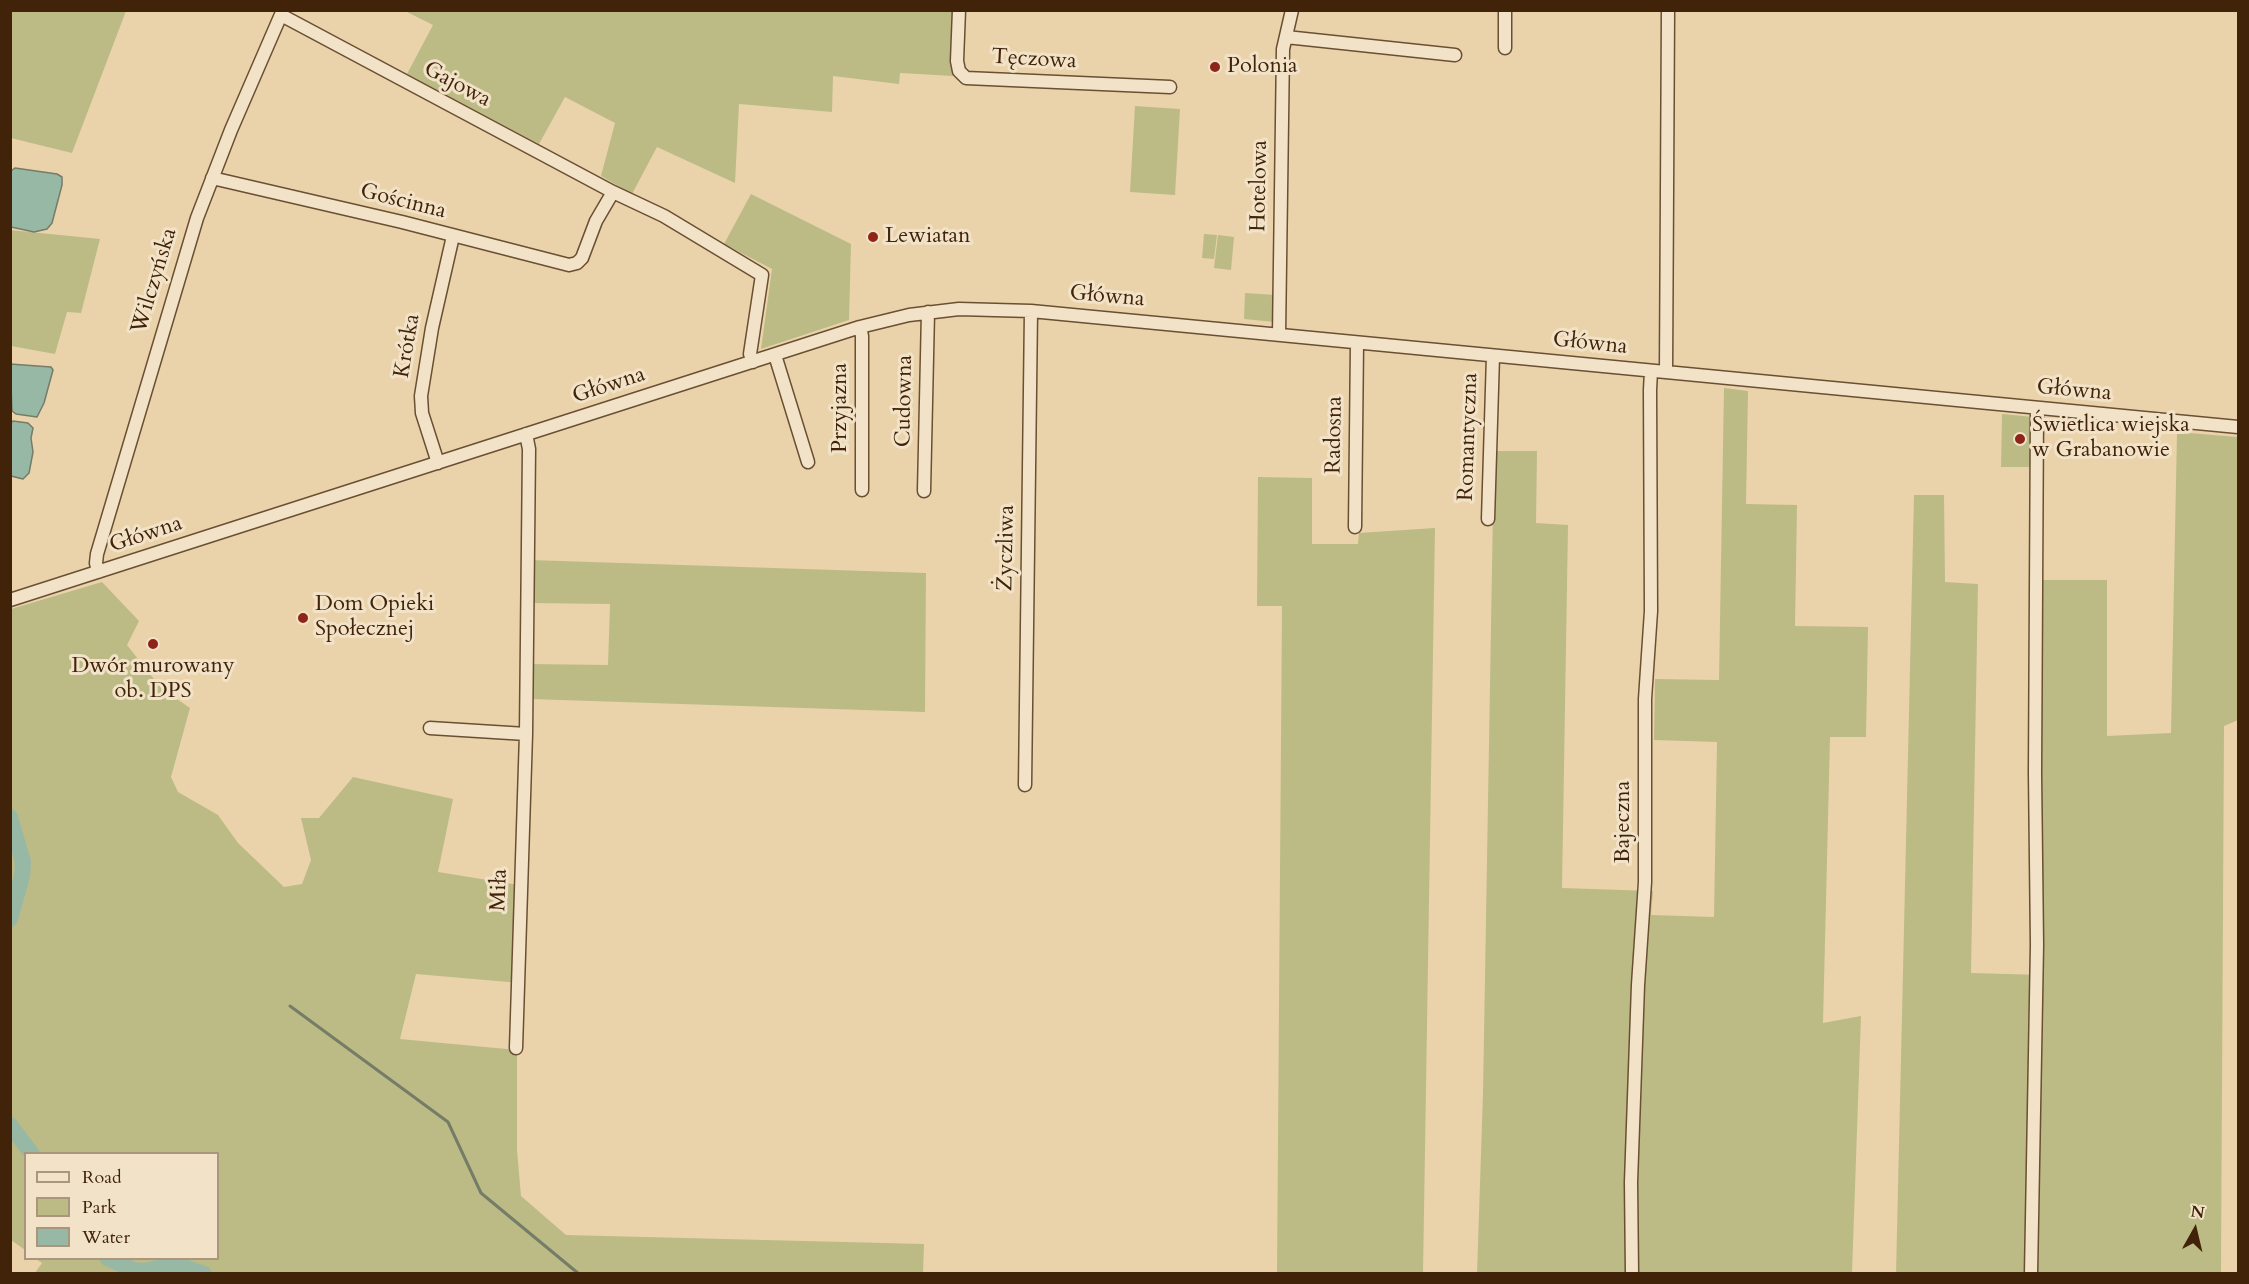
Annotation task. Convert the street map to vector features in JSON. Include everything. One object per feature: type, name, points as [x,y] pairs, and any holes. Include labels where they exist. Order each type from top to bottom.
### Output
[{"type":"street","name":"Tęczowa","points":[[959,10],[957,61],[959,71],[966,78],[1170,87]]},
{"type":"street","name":"Hotelowa","points":[[1279,335],[1283,49],[1292,10]]},
{"type":"street","points":[[1505,10],[1505,48]]},
{"type":"street","points":[[1666,372],[1668,10]]},
{"type":"street","name":"Wilczyńska","points":[[98,572],[97,554],[178,275],[212,178],[282,13]]},
{"type":"street","name":"Gajowa","points":[[282,13],[613,192],[664,216],[762,275],[750,354],[753,362]]},
{"type":"street","points":[[1286,37],[1455,55]]},
{"type":"street","name":"Gościnna","points":[[212,178],[402,222],[569,265],[577,263],[582,258],[596,221],[613,192]]},
{"type":"street","name":"Krótka","points":[[438,463],[422,413],[421,396],[432,328],[453,236]]},
{"type":"street","name":"Główna","points":[[10,600],[860,327],[928,312],[984,308],[1031,311],[2238,427]]},
{"type":"street","name":"Życzliwa","points":[[1025,785],[1031,311]]},
{"type":"street","name":"Cudowna","points":[[924,492],[928,312]]},
{"type":"street","name":"Przyjazna","points":[[860,327],[862,336],[862,490]]},
{"type":"street","name":"Radosna","points":[[1355,527],[1358,343]]},
{"type":"street","points":[[775,354],[808,462]]},
{"type":"street","name":"Romantyczna","points":[[1488,519],[1493,356]]},
{"type":"street","name":"Bajeczna","points":[[1632,1274],[1631,1182],[1638,985],[1645,882],[1645,710],[1651,610],[1650,390],[1652,371]]},
{"type":"street","points":[[2031,1274],[2037,945],[2035,761],[2037,408]]},
{"type":"street","name":"Miła","points":[[516,1048],[526,734],[530,448],[526,434]]},
{"type":"street","points":[[430,728],[526,734]]},
{"type":"green space","points":[[11,11],[126,11],[72,153],[11,138]]},
{"type":"green space","points":[[405,11],[955,11],[953,76],[900,73],[899,84],[833,76],[832,112],[739,104],[735,183],[657,147],[632,194],[601,176],[615,123],[565,97],[539,144],[407,74],[433,25]]},
{"type":"green space","points":[[1135,106],[1180,109],[1175,195],[1130,192]]},
{"type":"green space","points":[[751,194],[851,244],[849,320],[761,349],[772,269],[724,244]]},
{"type":"green space","points":[[10,230],[100,239],[81,313],[67,312],[55,354],[11,346]]},
{"type":"green space","points":[[1204,234],[1217,235],[1214,259],[1202,258]]},
{"type":"green space","points":[[1218,235],[1234,237],[1231,270],[1214,268]]},
{"type":"green space","points":[[1245,293],[1276,295],[1275,322],[1244,319]]},
{"type":"green space","points":[[1724,388],[1748,391],[1746,504],[1797,505],[1795,626],[1868,627],[1866,737],[1830,737],[1823,1023],[1861,1016],[1852,1273],[1477,1274],[1483,1093],[1494,451],[1537,451],[1536,523],[1568,525],[1562,888],[1653,891],[1651,915],[1714,917],[1717,742],[1654,740],[1655,679],[1719,680]]},
{"type":"green space","points":[[2002,414],[2033,417],[2032,467],[2001,467]]},
{"type":"green space","points":[[2177,432],[2238,437],[2238,720],[2224,726],[2221,1273],[1896,1274],[1914,495],[1944,495],[1945,582],[1978,584],[1971,973],[2042,975],[2042,580],[2107,580],[2107,736],[2171,733]]},
{"type":"green space","points":[[1258,477],[1312,478],[1312,544],[1358,544],[1359,533],[1435,528],[1423,1273],[1277,1273],[1282,606],[1257,606]]},
{"type":"green space","points":[[530,560],[926,573],[925,712],[530,699],[530,664],[608,665],[610,604],[530,603]]},
{"type":"green space","points":[[102,582],[139,621],[127,645],[161,688],[190,708],[171,777],[178,792],[218,815],[238,843],[284,887],[302,884],[311,860],[301,818],[319,818],[353,777],[453,799],[438,872],[525,886],[520,983],[416,974],[400,1039],[517,1050],[517,1150],[521,1196],[566,1235],[924,1244],[923,1274],[35,1273],[42,1263],[38,1260],[219,1260],[219,1152],[24,1152],[24,1249],[11,1240],[11,609]]},
{"type":"water","points":[[15,168],[57,174],[62,177],[52,223],[47,229],[34,232],[11,227],[11,171]]},
{"type":"water","points":[[10,364],[51,367],[53,370],[44,403],[37,417],[16,414],[12,411]]},
{"type":"water","points":[[13,421],[28,423],[33,428],[31,438],[33,452],[29,473],[23,479],[11,476],[10,424]]},
{"type":"waterway","points":[[10,817],[23,862],[22,876],[10,919]]},
{"type":"waterway","points":[[290,1006],[448,1122],[481,1193],[579,1274]]},
{"type":"waterway","points":[[10,1125],[30,1152]]},
{"type":"waterway","points":[[112,1260],[134,1270],[144,1271],[174,1266],[204,1274]]},
{"type":"place","name":"Polonia","points":[[1215,67]]},
{"type":"place","name":"Lewiatan","points":[[873,237]]},
{"type":"place","name":"Świetlica wiejska w Grabanowie","points":[[2020,439]]},
{"type":"place","name":"Dom Opieki Społecznej","points":[[303,618]]},
{"type":"place","name":"Dwór murowany ob. DPS","points":[[153,644]]}]
